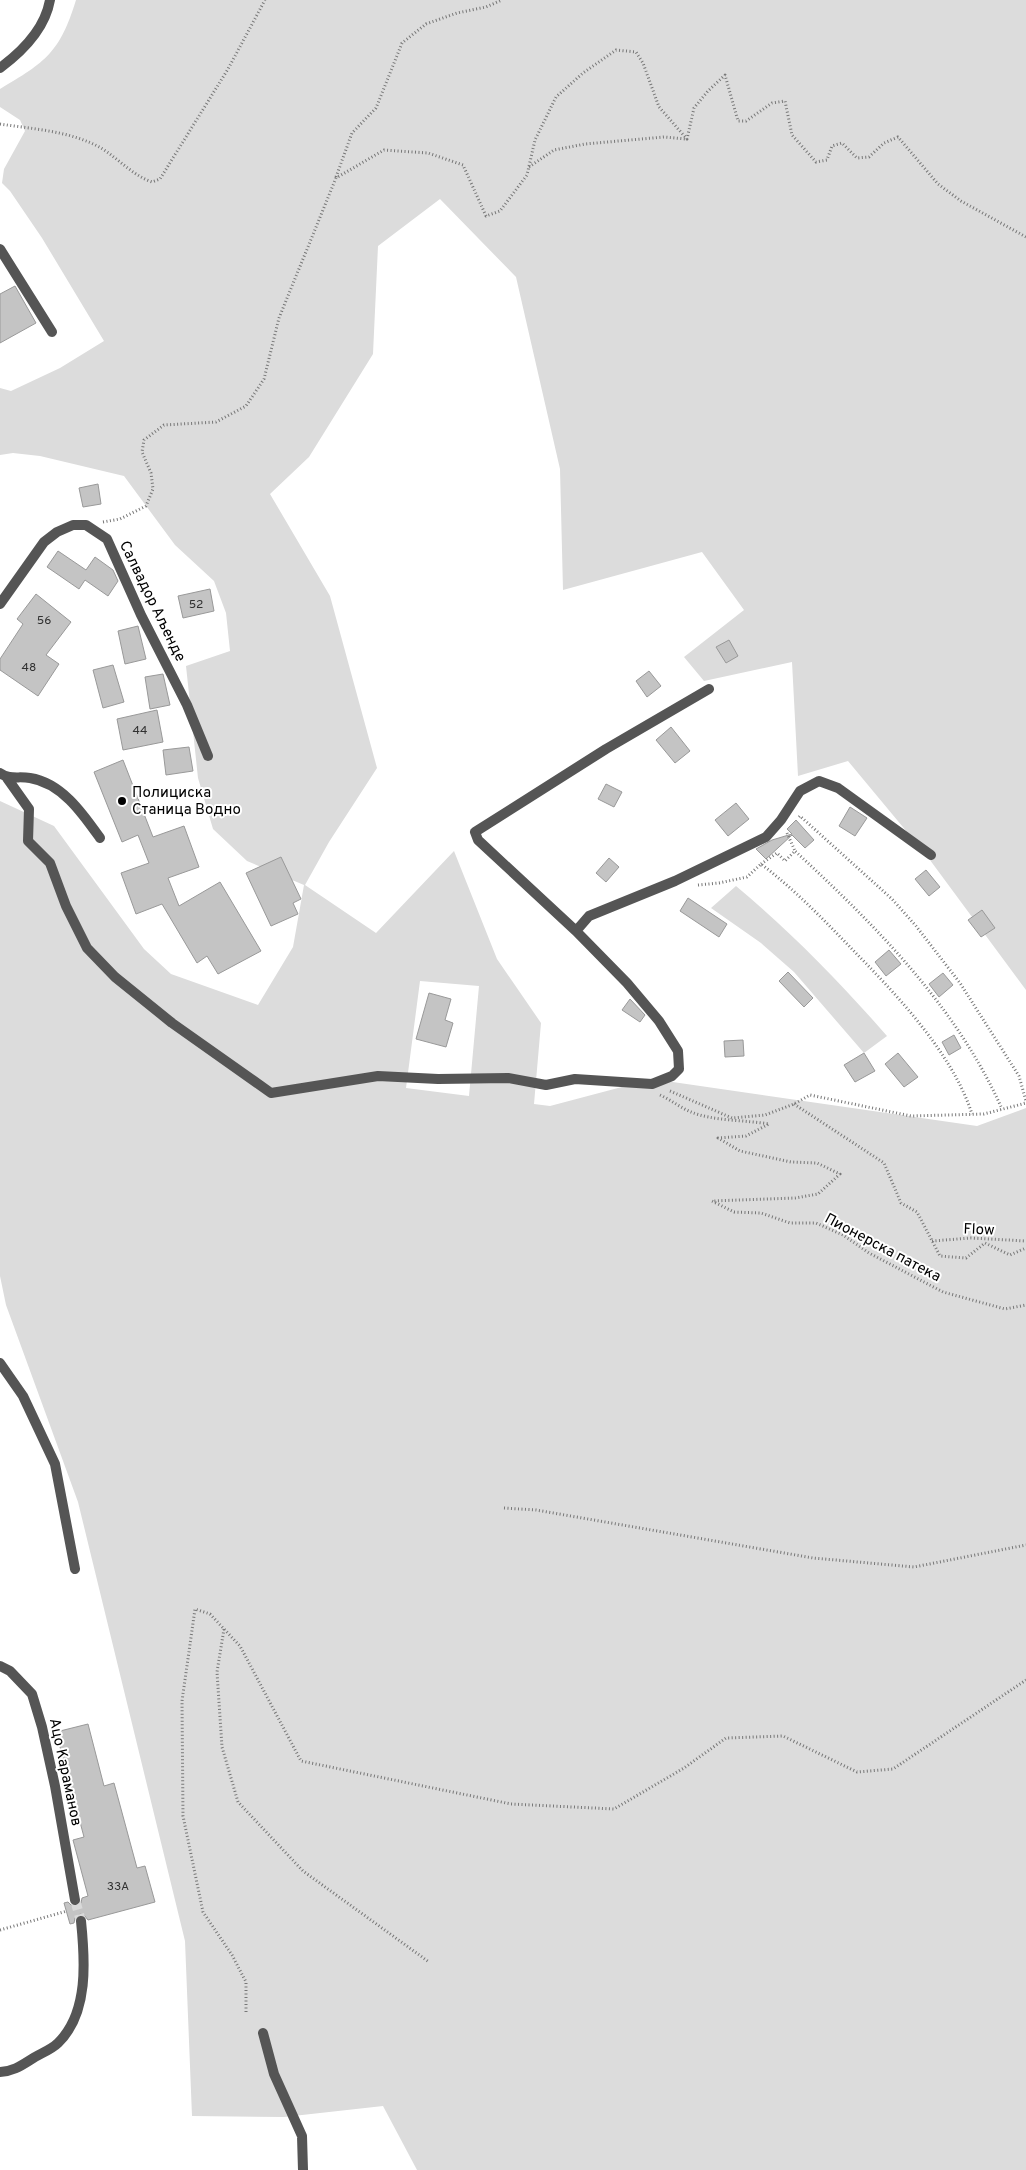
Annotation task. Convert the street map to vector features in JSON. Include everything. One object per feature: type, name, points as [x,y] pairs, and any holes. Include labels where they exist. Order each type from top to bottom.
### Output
[{"type":"street","points":[[0,68],[21,52],[38,29],[50,0]]},
{"type":"street","points":[[0,249],[52,332]]},
{"type":"street","points":[[0,604],[44,542],[65,528],[73,525],[86,525]]},
{"type":"street","name":"Салвадор Аљенде","points":[[86,525],[107,540],[141,615],[187,705],[208,756]]},
{"type":"street","points":[[4,776],[29,809],[28,841],[50,863],[66,906],[87,948],[116,977],[172,1023],[271,1093],[378,1076],[438,1079],[508,1078],[546,1085],[574,1080],[652,1084],[672,1076],[679,1069],[678,1051],[659,1021],[576,931],[478,840],[476,832],[606,750],[708,689]]},
{"type":"street","points":[[4,776],[30,778],[50,784],[79,808],[100,838]]},
{"type":"street","points":[[576,931],[589,916],[675,881],[766,837],[781,820],[800,791],[819,781],[838,788],[931,855]]},
{"type":"street","points":[[0,1363],[24,1396],[55,1464],[76,1569]]},
{"type":"street","name":"Ацо Караманов","points":[[0,1666],[10,1671],[32,1694],[42,1727],[55,1786],[75,1900]]},
{"type":"street","points":[[0,2072],[12,2071],[58,2043],[74,2020],[82,1994],[84,1946],[81,1921]]},
{"type":"street","points":[[263,2033],[274,2074],[302,2136],[303,2170]]},
{"type":"path","points":[[0,124],[57,132],[100,148],[139,177],[152,182],[160,179],[228,69],[265,0]]},
{"type":"path","points":[[86,525],[120,519],[146,506],[153,488],[151,472],[142,452],[144,440],[164,425],[216,422],[246,406],[264,379],[280,318],[352,133],[376,108],[402,43],[426,24],[457,13],[486,7],[502,0]]},
{"type":"path","points":[[336,178],[384,150],[428,153],[463,165],[486,216],[500,211],[526,175],[535,140],[556,97],[583,73],[616,50],[636,52],[643,63],[660,106],[687,139]]},
{"type":"path","points":[[687,139],[694,108],[708,91],[726,75],[738,121],[746,121],[772,102],[785,101],[792,134],[816,162],[827,160],[832,146],[842,143],[858,158],[869,157],[884,142],[898,137],[938,184],[961,201],[1026,237]]},
{"type":"path","points":[[528,168],[554,150],[585,144],[664,137],[687,139]]},
{"type":"path","points":[[652,1084],[732,1118],[765,1115],[794,1104],[810,1095],[911,1116],[984,1114],[1026,1102],[1019,1076],[960,983],[916,926],[892,899],[800,816],[793,821]]},
{"type":"path","points":[[785,826],[787,837],[794,850],[876,928],[969,1044],[987,1076],[1002,1109]]},
{"type":"path","points":[[690,886],[719,883],[747,877],[761,864],[777,854],[786,861],[794,850]]},
{"type":"path","points":[[761,864],[814,910],[899,1000],[944,1057],[965,1090],[972,1114]]},
{"type":"path","name":"Пионерска патека","points":[[635,1083],[692,1112],[720,1118],[769,1124],[746,1136],[718,1138],[740,1151],[791,1162],[817,1163],[840,1174],[818,1194],[795,1198],[712,1201],[734,1212],[761,1213],[790,1223],[816,1223],[843,1235],[869,1253],[943,1292],[1005,1310],[1026,1305]]},
{"type":"path","points":[[794,1104],[884,1163],[901,1203],[917,1212],[940,1256],[966,1258],[985,1243],[1010,1255],[1026,1248]]},
{"type":"path","name":"Flow","points":[[932,1241],[971,1238],[1026,1241]]},
{"type":"path","points":[[504,1508],[536,1510],[813,1558],[914,1567],[1026,1545]]},
{"type":"path","points":[[246,2012],[246,1982],[232,1955],[203,1912],[184,1816],[182,1701],[196,1609],[210,1614],[240,1646],[301,1761],[511,1804],[614,1809],[684,1768],[726,1738],[783,1736],[857,1772],[893,1769],[1026,1680]]},
{"type":"path","points":[[224,1629],[217,1672],[222,1747],[238,1802],[303,1871],[429,1962]]},
{"type":"path","points":[[0,1930],[67,1911]]},
{"type":"shaded area","points":[[76,0],[1026,0],[1026,990],[927,856],[848,761],[798,776],[792,662],[704,681],[684,657],[744,610],[702,552],[563,590],[560,469],[516,277],[440,199],[378,246],[373,354],[309,457],[270,494],[330,596],[377,768],[329,842],[305,885],[376,933],[454,851],[497,959],[541,1023],[534,1104],[550,1106],[652,1079],[977,1126],[1026,1108],[1026,2170],[417,2170],[383,2106],[284,2117],[192,2116],[185,1941],[78,1502],[6,1305],[0,1276],[0,801],[54,826],[144,949],[171,974],[258,1005],[293,947],[304,885],[247,861],[213,829],[198,778],[186,666],[230,651],[226,613],[214,581],[175,545],[124,476],[40,456],[13,453],[0,455],[0,388],[11,391],[60,368],[104,341],[42,238],[10,191],[2,183],[4,169],[25,131],[20,120],[0,107],[0,89],[29,71],[49,54],[64,32]],"holes":[[[420,981],[479,986],[469,1096],[406,1088]]]},
{"type":"shaded area","points":[[736,886],[814,958],[887,1036],[864,1053],[794,972],[761,943],[711,908]]},
{"type":"building","points":[[15,286],[36,323],[0,343],[0,294]]},
{"type":"building","points":[[98,484],[101,504],[83,507],[79,488]]},
{"type":"building","points":[[58,551],[86,570],[95,557],[113,570],[118,581],[108,596],[85,580],[79,589],[47,567]]},
{"type":"building","points":[[210,589],[214,611],[183,618],[178,596]]},
{"type":"building","points":[[36,594],[71,622],[46,655],[59,664],[38,696],[0,670],[0,659],[23,624],[17,619]]},
{"type":"building","points":[[138,626],[146,659],[125,664],[118,631]]},
{"type":"building","points":[[729,640],[738,656],[726,663],[716,647]]},
{"type":"building","points":[[113,665],[124,702],[103,708],[93,670]]},
{"type":"building","points":[[649,671],[661,686],[647,697],[636,681]]},
{"type":"building","points":[[163,674],[170,705],[150,709],[145,677]]},
{"type":"building","points":[[157,710],[163,742],[123,750],[117,719]]},
{"type":"building","points":[[671,727],[690,751],[675,763],[656,740]]},
{"type":"building","points":[[189,747],[193,771],[166,775],[163,750]]},
{"type":"building","points":[[123,760],[153,837],[184,826],[199,867],[168,878],[179,906],[220,882],[261,951],[218,974],[207,956],[197,963],[162,904],[136,914],[121,873],[149,863],[138,835],[122,842],[94,772]]},
{"type":"building","points":[[606,784],[622,792],[614,807],[598,799]]},
{"type":"building","points":[[736,803],[749,819],[728,836],[715,820]]},
{"type":"building","points":[[850,807],[867,818],[855,836],[839,826]]},
{"type":"building","points":[[796,820],[814,840],[805,848],[792,835],[766,859],[756,849],[772,840],[792,834],[787,829]]},
{"type":"building","points":[[281,857],[301,899],[293,903],[298,914],[271,926],[246,873]]},
{"type":"building","points":[[609,858],[619,867],[606,882],[596,873]]},
{"type":"building","points":[[926,870],[940,887],[929,896],[915,879]]},
{"type":"building","points":[[688,898],[727,924],[719,937],[680,911]]},
{"type":"building","points":[[982,910],[995,928],[981,937],[968,920]]},
{"type":"building","points":[[889,950],[901,964],[886,976],[875,962]]},
{"type":"building","points":[[788,972],[813,998],[804,1007],[779,981]]},
{"type":"building","points":[[943,973],[953,985],[939,997],[929,984]]},
{"type":"building","points":[[429,993],[451,999],[445,1020],[453,1023],[446,1047],[416,1039]]},
{"type":"building","points":[[630,999],[645,1015],[640,1022],[622,1010]]},
{"type":"building","points":[[954,1035],[961,1048],[949,1055],[942,1042]]},
{"type":"building","points":[[743,1040],[744,1056],[725,1057],[724,1041]]},
{"type":"building","points":[[864,1053],[875,1071],[855,1082],[844,1065]]},
{"type":"building","points":[[898,1053],[918,1077],[904,1087],[885,1064]]},
{"type":"building","points":[[88,1724],[104,1786],[114,1783],[137,1868],[145,1866],[155,1902],[88,1920],[84,1915],[80,1914],[75,1918],[74,1923],[70,1924],[64,1903],[68,1902],[72,1906],[77,1907],[81,1903],[82,1898],[88,1896],[73,1840],[84,1837],[56,1732]]},
{"type":"tunnel","points":[[75,1900],[81,1921]]},
{"type":"place","name":"Полициска Станица Водно","points":[[122,801]]}]
